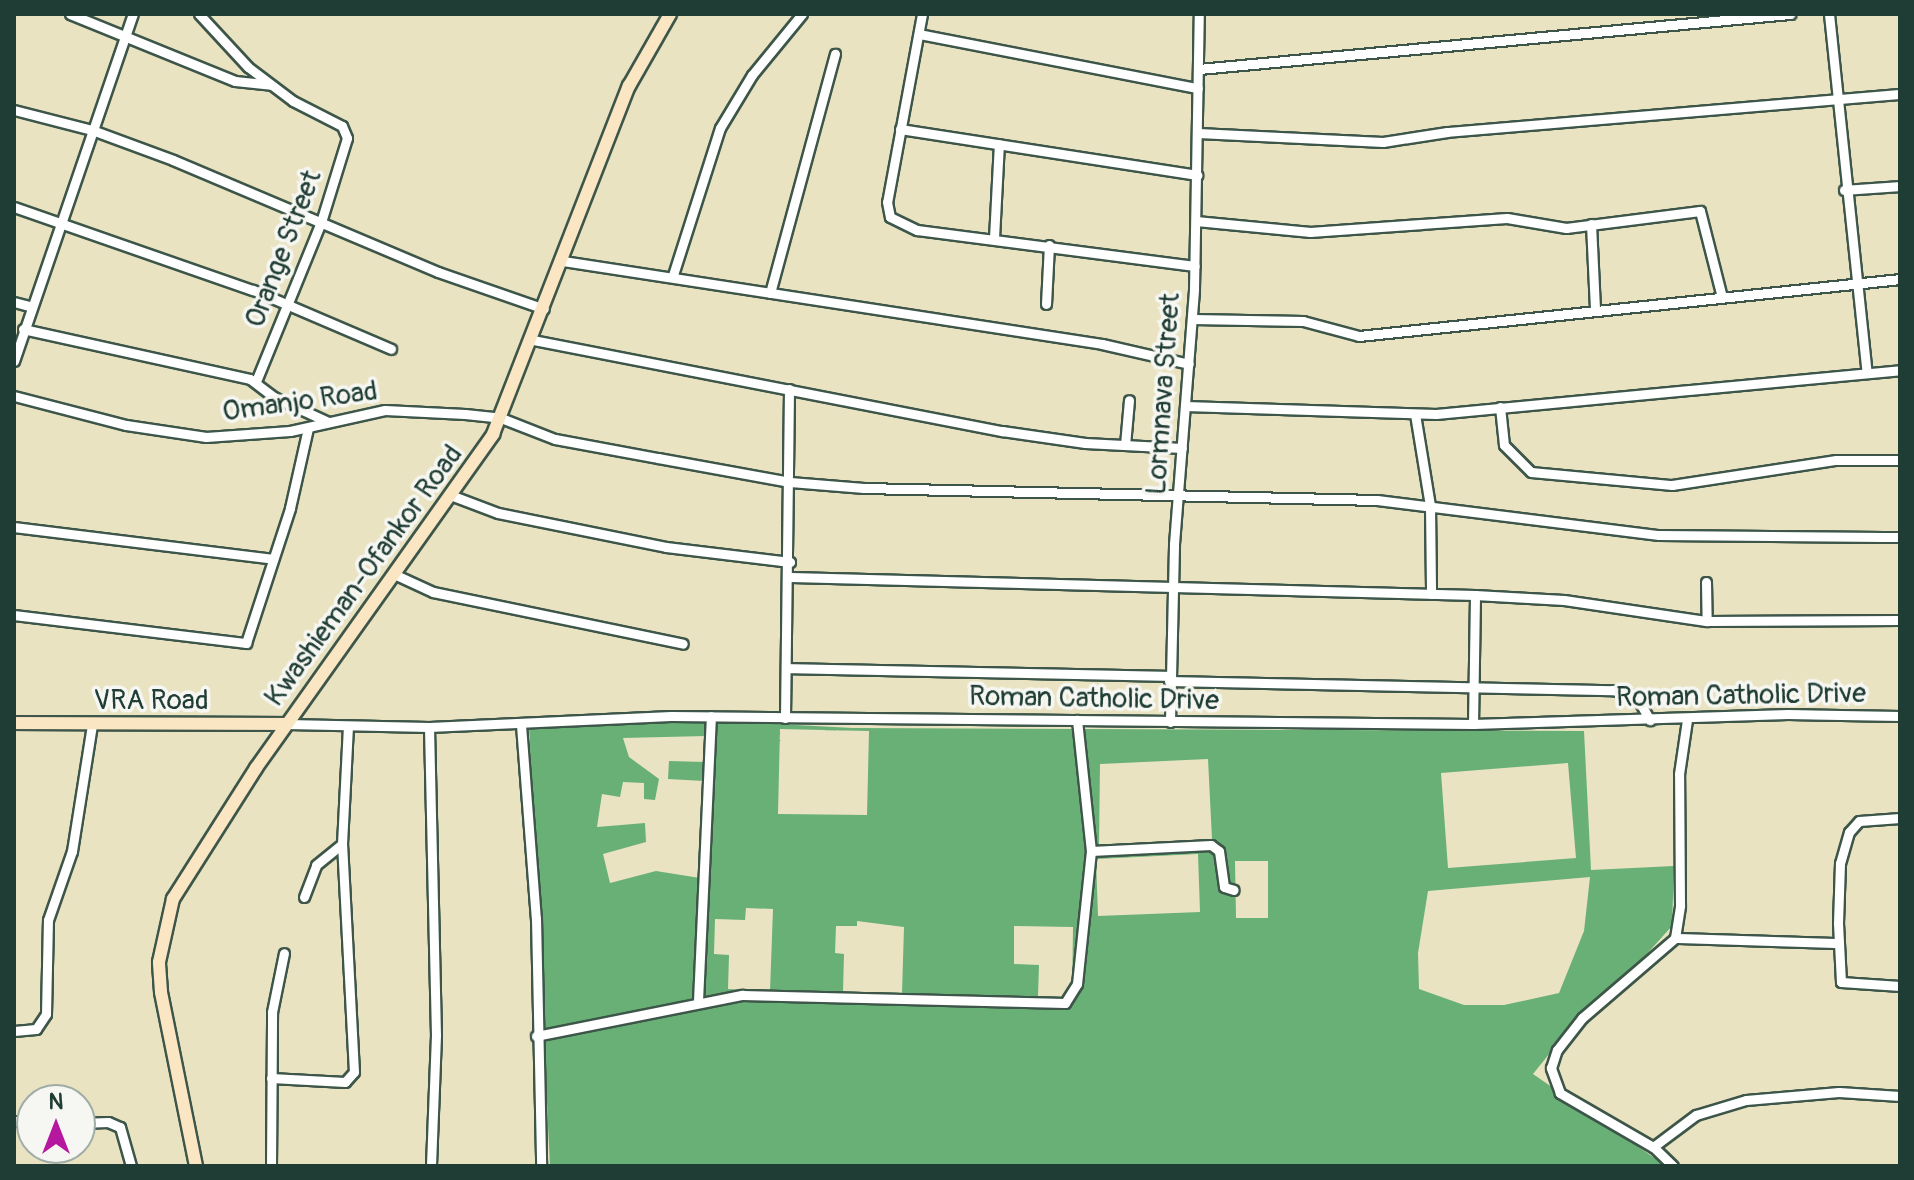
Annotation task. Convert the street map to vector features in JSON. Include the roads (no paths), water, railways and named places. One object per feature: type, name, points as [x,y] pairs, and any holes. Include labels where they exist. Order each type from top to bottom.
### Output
[{"type":"main road","name":"Kwashieman-Ofankor Road","points":[[196,1166],[165,1020],[163,937],[180,884],[287,724],[453,496],[501,418],[629,86],[670,14]]},
{"type":"main road","name":"VRA Road","points":[[14,723],[287,724]]},
{"type":"street","points":[[70,14],[123,38],[249,86],[271,85]]},
{"type":"street","points":[[14,361],[29,306],[133,14]]},
{"type":"street","points":[[199,14],[236,56],[271,85]]},
{"type":"street","points":[[673,275],[720,128],[752,75],[802,14]]},
{"type":"street","points":[[922,14],[887,202],[890,217],[917,230],[1195,266]]},
{"type":"street","name":"Lormnava Street","points":[[1170,722],[1172,589],[1193,319],[1199,14]]},
{"type":"street","points":[[1199,69],[1790,14]]},
{"type":"street","points":[[1829,14],[1844,190],[1867,373]]},
{"type":"street","points":[[919,34],[1198,88]]},
{"type":"street","points":[[770,293],[835,54]]},
{"type":"street","name":"Orange Street","points":[[256,381],[289,306],[346,146],[345,131],[271,85]]},
{"type":"street","points":[[1198,133],[1383,142],[1447,132],[1900,94]]},
{"type":"street","points":[[14,110],[92,130],[544,309]]},
{"type":"street","points":[[900,129],[1197,175]]},
{"type":"street","points":[[994,238],[999,144]]},
{"type":"street","points":[[1844,190],[1900,186]]},
{"type":"street","points":[[14,207],[58,225],[120,242],[289,306],[391,349]]},
{"type":"street","points":[[1196,221],[1310,232],[1507,218],[1555,227],[1702,212],[1722,297]]},
{"type":"street","points":[[1591,224],[1595,310]]},
{"type":"street","points":[[1046,304],[1049,245]]},
{"type":"street","points":[[563,261],[673,275],[1102,344],[1189,364]]},
{"type":"street","points":[[1193,319],[1303,321],[1359,336],[1900,279]]},
{"type":"street","points":[[14,302],[29,306]]},
{"type":"street","points":[[23,329],[256,381],[274,397],[328,422]]},
{"type":"street","points":[[533,340],[1002,431],[1182,448]]},
{"type":"street","points":[[1185,406],[1415,414],[1900,370]]},
{"type":"street","points":[[785,718],[791,577],[789,389]]},
{"type":"street","name":"Omanjo Road","points":[[14,396],[183,435],[251,436],[308,428],[385,410],[501,418],[555,439],[790,482],[1178,498],[1377,500],[1659,535],[1900,537]]},
{"type":"street","points":[[1125,445],[1129,400]]},
{"type":"street","points":[[1500,407],[1504,445],[1531,472],[1672,485],[1836,460],[1900,460]]},
{"type":"street","points":[[1415,414],[1430,506],[1431,594]]},
{"type":"street","points":[[14,615],[244,644],[273,559],[308,428]]},
{"type":"street","points":[[453,496],[498,513],[666,547],[790,562]]},
{"type":"street","points":[[14,527],[273,559]]},
{"type":"street","points":[[396,575],[433,592],[683,644]]},
{"type":"street","points":[[791,577],[1475,595],[1564,600],[1707,621],[1900,620]]},
{"type":"street","points":[[1706,582],[1707,621]]},
{"type":"street","points":[[1473,724],[1475,595]]},
{"type":"street","points":[[786,668],[1629,692],[1650,720]]},
{"type":"street","points":[[698,1001],[711,716]]},
{"type":"street","name":"Roman Catholic Drive","points":[[287,724],[429,727],[711,716],[1473,724],[1900,716]]},
{"type":"street","points":[[536,1036],[698,1001],[742,995],[1065,1003],[1077,984],[1091,851],[1077,720]]},
{"type":"street","points":[[1673,1166],[1653,1147],[1560,1093],[1551,1068],[1557,1050],[1582,1018],[1675,938],[1680,905],[1679,774],[1687,720]]},
{"type":"street","points":[[14,1031],[36,1029],[46,1014],[48,920],[72,851],[92,725]]},
{"type":"street","points":[[521,725],[536,918],[541,1166]]},
{"type":"street","points":[[271,1078],[345,1082],[354,1072],[342,844],[348,727]]},
{"type":"street","points":[[429,727],[436,1035],[431,1166]]},
{"type":"street","points":[[1900,818],[1859,821],[1846,837],[1840,863],[1838,943],[1841,982],[1900,986]]},
{"type":"street","points":[[304,897],[316,865],[342,844]]},
{"type":"street","points":[[1091,851],[1211,845],[1219,851],[1224,887],[1234,890]]},
{"type":"street","points":[[1675,938],[1838,943]]},
{"type":"street","points":[[271,1166],[273,994],[284,953]]},
{"type":"street","points":[[1653,1147],[1696,1115],[1746,1100],[1839,1092],[1900,1096]]},
{"type":"street","points":[[96,1122],[108,1122],[120,1127],[131,1166]]}]
